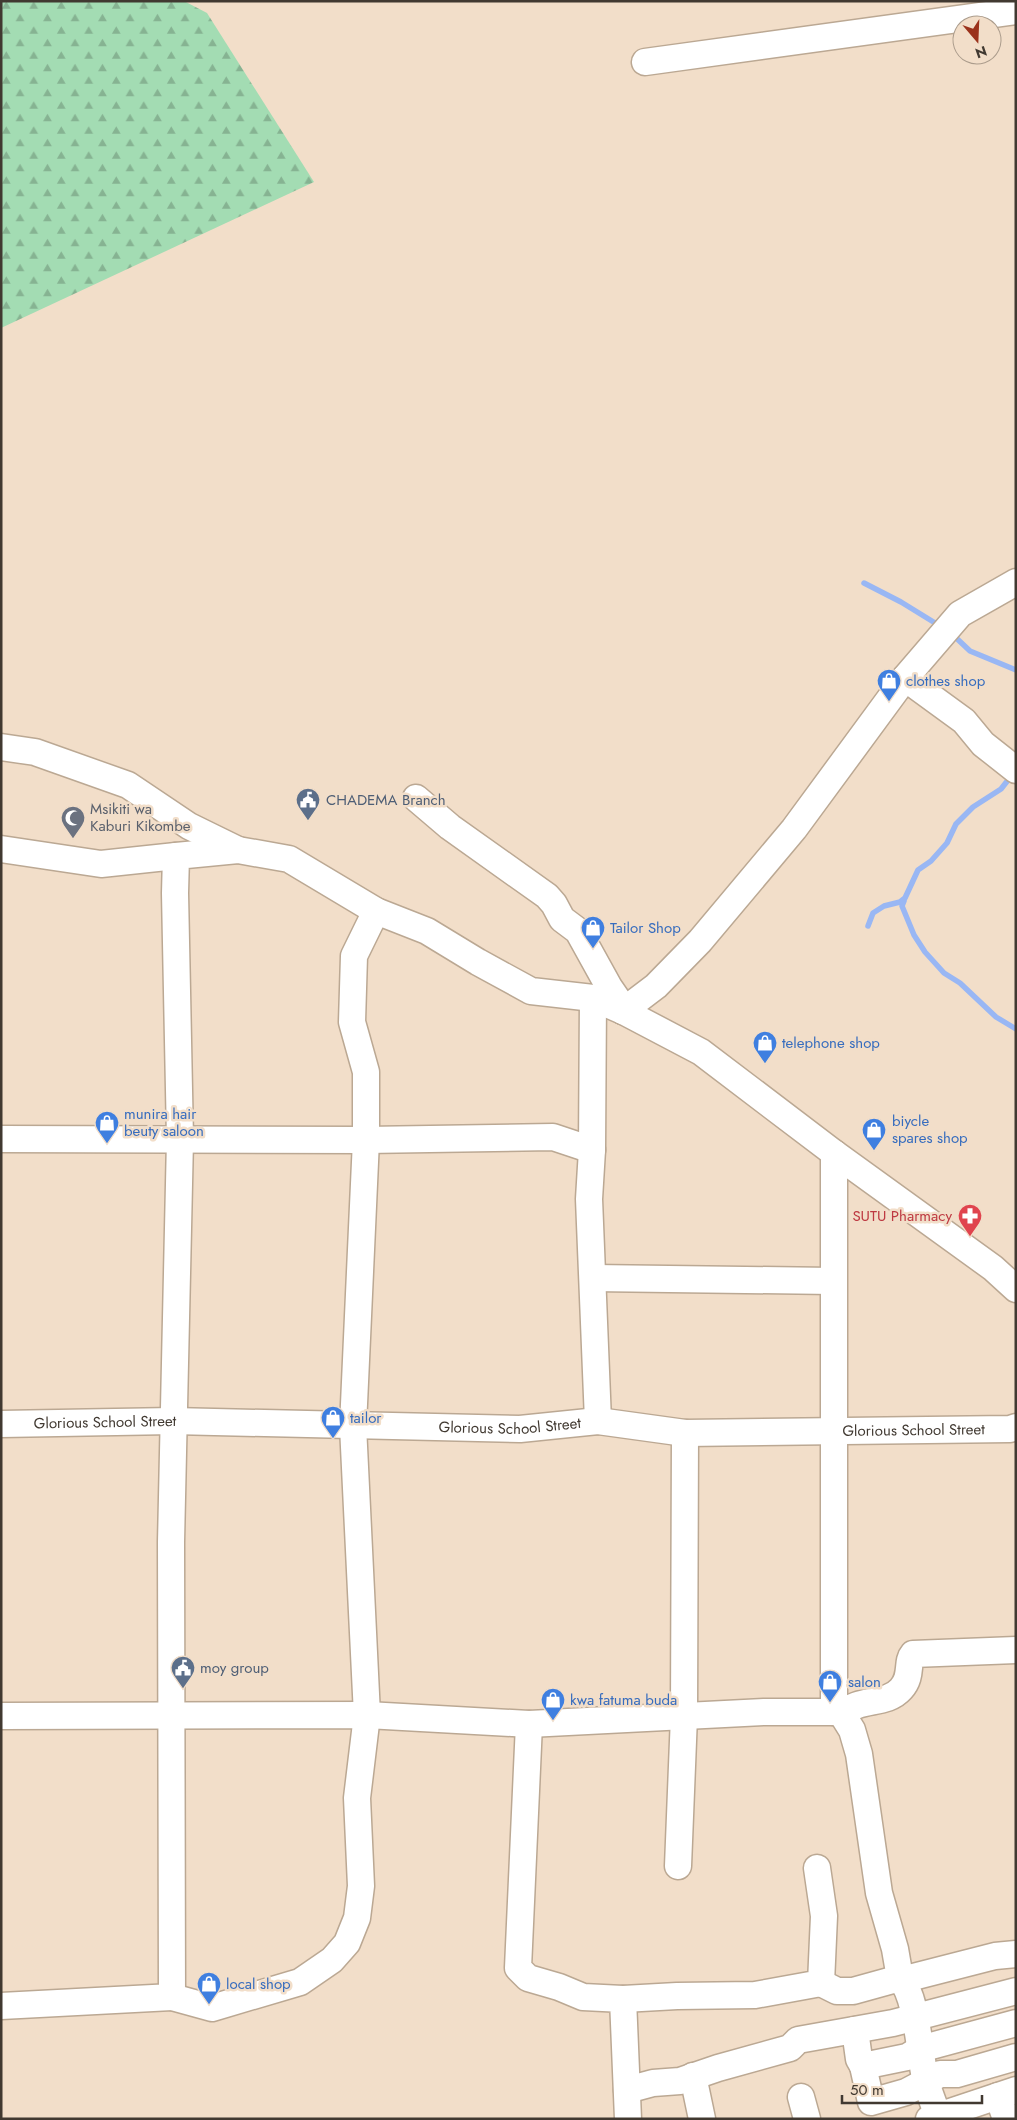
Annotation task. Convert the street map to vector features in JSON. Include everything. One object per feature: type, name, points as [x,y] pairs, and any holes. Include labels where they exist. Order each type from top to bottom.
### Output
[{"type":"street","points":[[645,62],[1016,11]]},
{"type":"street","points":[[623,1012],[656,986],[719,918],[794,829],[905,678],[960,614],[1016,582]]},
{"type":"street","points":[[905,678],[964,721],[983,744],[1013,768]]},
{"type":"street","points":[[1,747],[35,752],[128,785],[189,826],[238,850]]},
{"type":"street","points":[[416,798],[450,827],[547,896],[562,919],[578,931],[620,1003],[623,1012]]},
{"type":"street","points":[[1,849],[101,864],[238,850],[289,859],[376,911],[427,930],[478,962],[531,991],[593,998],[701,1052],[834,1153],[993,1268],[1016,1289]]},
{"type":"street","points":[[172,1997],[173,1422],[180,1139],[175,893],[176,856]]},
{"type":"street","points":[[1,2006],[172,1997],[212,2008],[300,1982],[332,1960],[347,1943],[357,1918],[361,1886],[357,1798],[367,1715],[353,1426],[366,1140],[366,1072],[352,1022],[354,956],[376,911]]},
{"type":"street","points":[[593,998],[592,1150],[589,1199],[598,1421]]},
{"type":"street","points":[[1,1139],[366,1140],[553,1137],[592,1150]]},
{"type":"street","points":[[834,1153],[833,1430],[838,1713],[852,1730],[859,1754],[879,1893],[895,1949],[900,1978],[905,1984],[915,2018],[926,2082],[935,2118],[1007,2102]]},
{"type":"street","points":[[593,1278],[833,1281]]},
{"type":"street","name":"Glorious School Street","points":[[1,1424],[173,1422],[520,1428],[598,1421],[685,1433],[1010,1429],[1016,1427]]},
{"type":"street","points":[[678,1866],[684,1716],[685,1433]]},
{"type":"street","points":[[1,1716],[172,1714],[367,1715],[529,1724],[764,1712],[838,1713],[854,1705],[890,1697],[901,1690],[909,1677],[910,1658],[913,1654],[1016,1650]]},
{"type":"street","points":[[529,1724],[518,1968],[528,1978],[558,1987],[583,1998],[622,1999],[755,1995],[821,1983],[836,1991],[853,1991],[900,1978],[913,1978],[995,1956],[1016,1954]]},
{"type":"street","points":[[817,1868],[824,1916],[821,1983]]},
{"type":"street","points":[[958,1965],[979,2033]]},
{"type":"street","points":[[627,2090],[653,2083],[680,2081],[790,2048],[798,2040],[915,2018],[1016,1991]]},
{"type":"street","points":[[622,1999],[628,2119]]},
{"type":"street","points":[[863,2066],[907,2057],[920,2049],[1016,2024]]},
{"type":"street","points":[[855,2030],[859,2059],[863,2066],[873,2111],[940,2074],[956,2074],[1016,2057]]},
{"type":"street","points":[[693,2076],[702,2119]]},
{"type":"green space","points":[[1,1],[184,1],[207,13],[314,182],[1,328]]},
{"type":"waterway","points":[[864,583],[901,602],[940,626]]},
{"type":"waterway","points":[[952,634],[970,651],[1016,670]]},
{"type":"waterway","points":[[868,926],[873,913],[884,906],[900,902],[905,898],[918,870],[931,861],[947,843],[956,824],[973,807],[1001,789],[1012,775]]},
{"type":"waterway","points":[[904,901],[902,906],[914,935],[925,952],[944,973],[960,983],[996,1017],[1016,1029]]},
{"type":"place","name":"clothes shop","points":[[889,702]]},
{"type":"place","name":"CHADEMA Branch","points":[[308,821]]},
{"type":"place","name":"Msikiti wa Kaburi Kikombe","points":[[73,839]]},
{"type":"place","name":"Tailor Shop","points":[[593,949]]},
{"type":"place","name":"telephone shop","points":[[765,1064]]},
{"type":"place","name":"munira hair beuty saloon","points":[[107,1144]]},
{"type":"place","name":"biycle spares shop","points":[[874,1151]]},
{"type":"place","name":"SUTU Pharmacy","points":[[970,1237]]},
{"type":"place","name":"tailor","points":[[333,1439]]},
{"type":"place","name":"moy group","points":[[183,1689]]},
{"type":"place","name":"salon","points":[[830,1703]]},
{"type":"place","name":"kwa fatuma buda","points":[[553,1721]]},
{"type":"place","name":"local shop","points":[[209,2005]]}]
